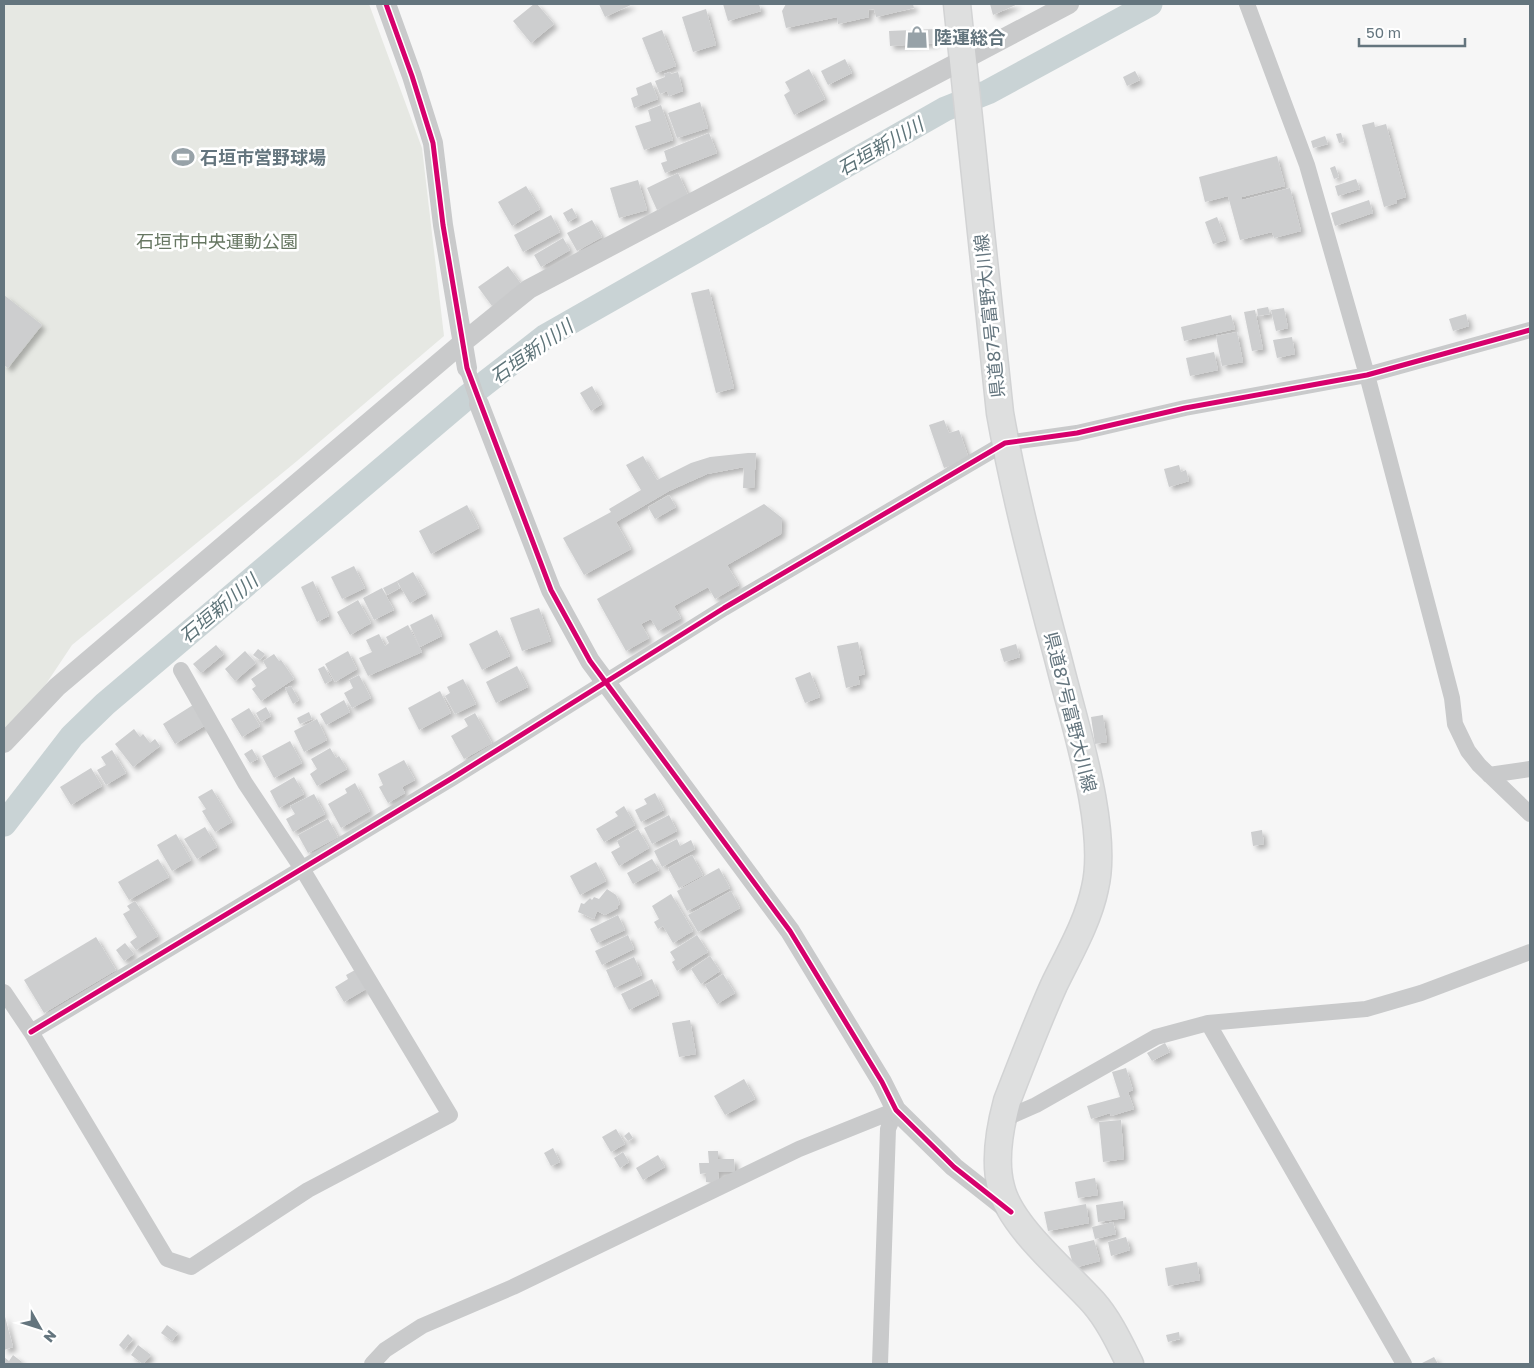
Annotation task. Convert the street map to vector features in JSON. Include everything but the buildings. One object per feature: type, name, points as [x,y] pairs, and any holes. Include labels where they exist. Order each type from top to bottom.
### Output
[{"type":"main road","name":"県道87号富野大川線","points":[[957,4],[1000,413],[1005,444],[1095,812],[1098,865],[1096,888],[1024,1058],[1002,1120],[998,1168],[1001,1188],[1011,1212],[1095,1304],[1130,1364]]},
{"type":"street","points":[[386,4],[432,143],[461,344],[467,368],[479,404],[551,590],[590,661],[790,931],[882,1082],[896,1110],[954,1167],[1011,1212]]},
{"type":"street","points":[[4,743],[57,687],[461,344],[529,289],[963,70],[1069,4]]},
{"type":"street","points":[[1247,4],[1307,165],[1367,375],[1439,648],[1452,698],[1454,724],[1468,751],[1530,814]]},
{"type":"street","points":[[31,1032],[606,683],[724,608],[1005,444],[1077,433],[1185,408],[1367,375],[1530,330]]},
{"type":"street","points":[[4,992],[31,1032],[167,1259],[191,1267],[308,1190],[450,1115],[301,867],[245,783],[181,670]]},
{"type":"street","points":[[1490,775],[1530,769]]},
{"type":"street","points":[[1002,1120],[1036,1104],[1156,1037],[1208,1023],[1366,1008],[1421,994],[1530,952]]},
{"type":"street","points":[[1208,1023],[1404,1364]]},
{"type":"street","points":[[372,1364],[386,1350],[422,1326],[547,1271],[799,1149],[896,1110]]},
{"type":"street","points":[[880,1364],[888,1129],[896,1110]]},
{"type":"green space","name":"石垣市中央運動公園","points":[[4,4],[369,4],[422,148],[444,336],[297,461],[72,645],[4,747]]},
{"type":"waterway","name":"石垣新川川","points":[[4,824],[72,736],[105,704],[466,398],[546,336],[945,109],[988,92],[1150,4]]},
{"type":"cycle path","points":[[386,4],[412,76],[433,143],[443,225],[467,368],[551,590],[590,661],[790,931],[882,1082],[896,1110],[954,1167],[1011,1212]]},
{"type":"cycle path","points":[[31,1032],[454,777],[724,608],[1005,443],[1077,433],[1185,408],[1367,375],[1530,330]]},
{"type":"place","name":"陸運総合","points":[[917,37]]},
{"type":"place","name":"石垣市営野球場","points":[[183,157]]}]
